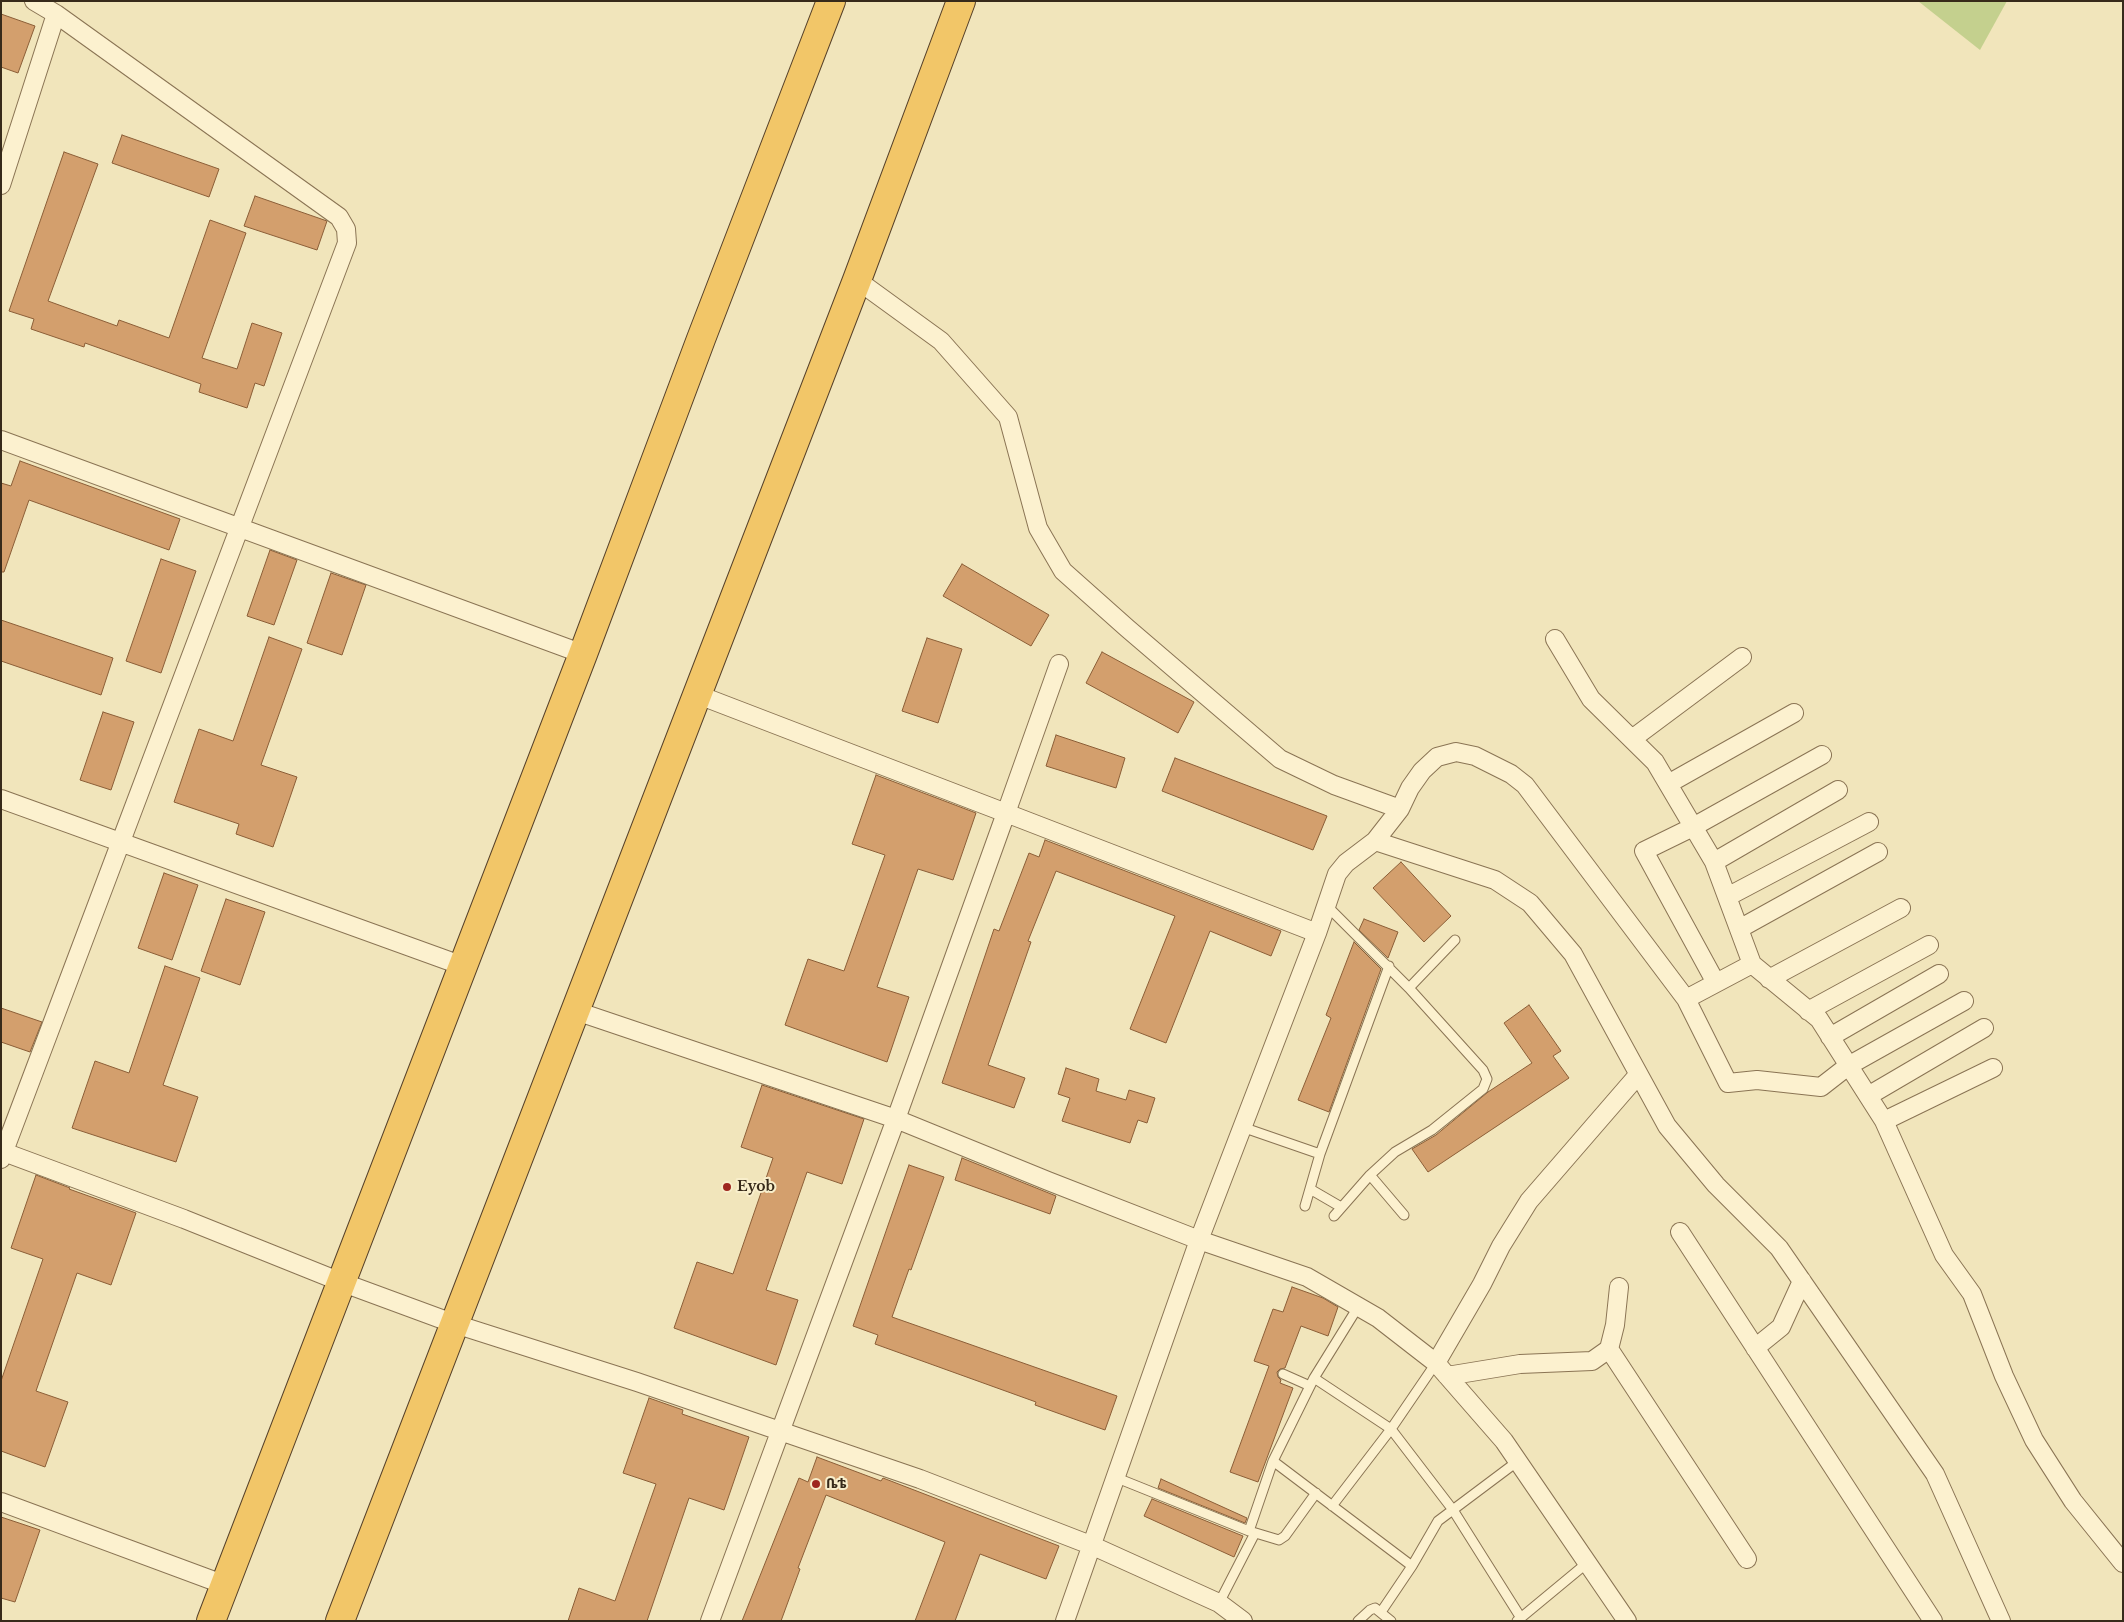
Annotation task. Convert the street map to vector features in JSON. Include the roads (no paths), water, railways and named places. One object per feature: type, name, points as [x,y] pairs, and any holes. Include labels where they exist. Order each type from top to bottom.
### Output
[{"type":"highway","points":[[211,1621],[583,654],[701,339],[831,1]]},
{"type":"highway","points":[[340,1621],[857,280],[961,1]]},
{"type":"street","points":[[34,1],[56,14],[339,217],[346,229],[347,243],[2,1154],[184,1219],[341,1282],[455,1324],[636,1382],[920,1479],[1093,1546],[1219,1602],[1244,1621]]},
{"type":"street","points":[[1,185],[56,14]]},
{"type":"street","points":[[857,280],[942,341],[1008,417],[1038,528],[1063,571],[1280,760],[1334,785],[1400,809]]},
{"type":"street","points":[[1,440],[583,654]]},
{"type":"street","points":[[1555,639],[1591,699],[1655,762],[1714,862],[1752,964],[1818,1020],[1884,1121],[1944,1255],[1972,1294],[2004,1376],[2034,1440],[2073,1501],[2123,1563]]},
{"type":"street","points":[[1632,739],[1742,658]]},
{"type":"street","points":[[710,1621],[896,1119],[1059,664]]},
{"type":"street","points":[[696,694],[1317,933]]},
{"type":"street","points":[[1668,784],[1794,713]]},
{"type":"street","points":[[1065,1621],[1117,1478],[1199,1240],[1317,933],[1337,874],[1346,863],[1375,841],[1400,809],[1410,788],[1422,771],[1437,758],[1456,752],[1475,756],[1511,774],[1525,785],[1686,999],[1728,1083],[1757,1080],[1821,1087],[1848,1066],[1964,1001]]},
{"type":"street","points":[[1716,983],[1644,851],[1693,827],[1822,755]]},
{"type":"street","points":[[1714,862],[1838,790]]},
{"type":"street","points":[[1,800],[120,841],[297,908],[463,966]]},
{"type":"street","points":[[1727,897],[1869,822]]},
{"type":"street","points":[[1375,841],[1495,880],[1530,903],[1573,954],[1667,1126],[1716,1185],[1779,1248],[1935,1474],[2000,1621]]},
{"type":"street","points":[[1739,929],[1878,852]]},
{"type":"street","points":[[1769,979],[1901,908]]},
{"type":"street","points":[[1808,1011],[1929,945]]},
{"type":"street","points":[[1686,999],[1752,964]]},
{"type":"street","points":[[1830,1037],[1939,974]]},
{"type":"street","points":[[576,1011],[896,1119],[1199,1240],[1307,1277],[1378,1318],[1441,1370],[1504,1441],[1627,1621]]},
{"type":"street","points":[[1868,1096],[1984,1028]]},
{"type":"street","points":[[1884,1121],[1993,1068]]},
{"type":"street","points":[[1441,1370],[1501,1246],[1529,1201],[1638,1075]]},
{"type":"street","points":[[1680,1232],[1932,1621]]},
{"type":"street","points":[[1755,1348],[1781,1327],[1802,1281]]},
{"type":"street","points":[[1441,1370],[1592,1361],[1609,1349],[1615,1324],[1619,1287]]},
{"type":"street","points":[[1609,1349],[1747,1559]]},
{"type":"street","points":[[1,1502],[225,1584]]},
{"type":"lane","points":[[1326,905],[1389,966],[1483,1070],[1486,1079],[1483,1090],[1432,1130],[1395,1152],[1370,1175],[1334,1216]]},
{"type":"lane","points":[[1409,988],[1455,940]]},
{"type":"lane","points":[[1305,1206],[1320,1154],[1389,966]]},
{"type":"lane","points":[[1242,1127],[1320,1154]]},
{"type":"lane","points":[[1370,1175],[1404,1215]]},
{"type":"lane","points":[[1310,1189],[1341,1207]]},
{"type":"lane","points":[[1219,1602],[1252,1532],[1273,1461],[1312,1382],[1358,1307]]},
{"type":"lane","points":[[1332,1506],[1391,1429],[1441,1370]]},
{"type":"lane","points":[[1283,1374],[1312,1382],[1391,1429],[1453,1510],[1519,1619],[1587,1563]]},
{"type":"lane","points":[[1273,1461],[1412,1566]]},
{"type":"lane","points":[[1381,1612],[1412,1566],[1438,1521],[1518,1461]]},
{"type":"lane","points":[[1117,1478],[1252,1532],[1279,1540],[1285,1536],[1316,1493]]},
{"type":"lane","points":[[1358,1621],[1375,1608],[1391,1621]]},
{"type":"place","name":"Eyob","points":[[727,1187]]},
{"type":"place","name":"ቤቴ","points":[[816,1484]]}]
